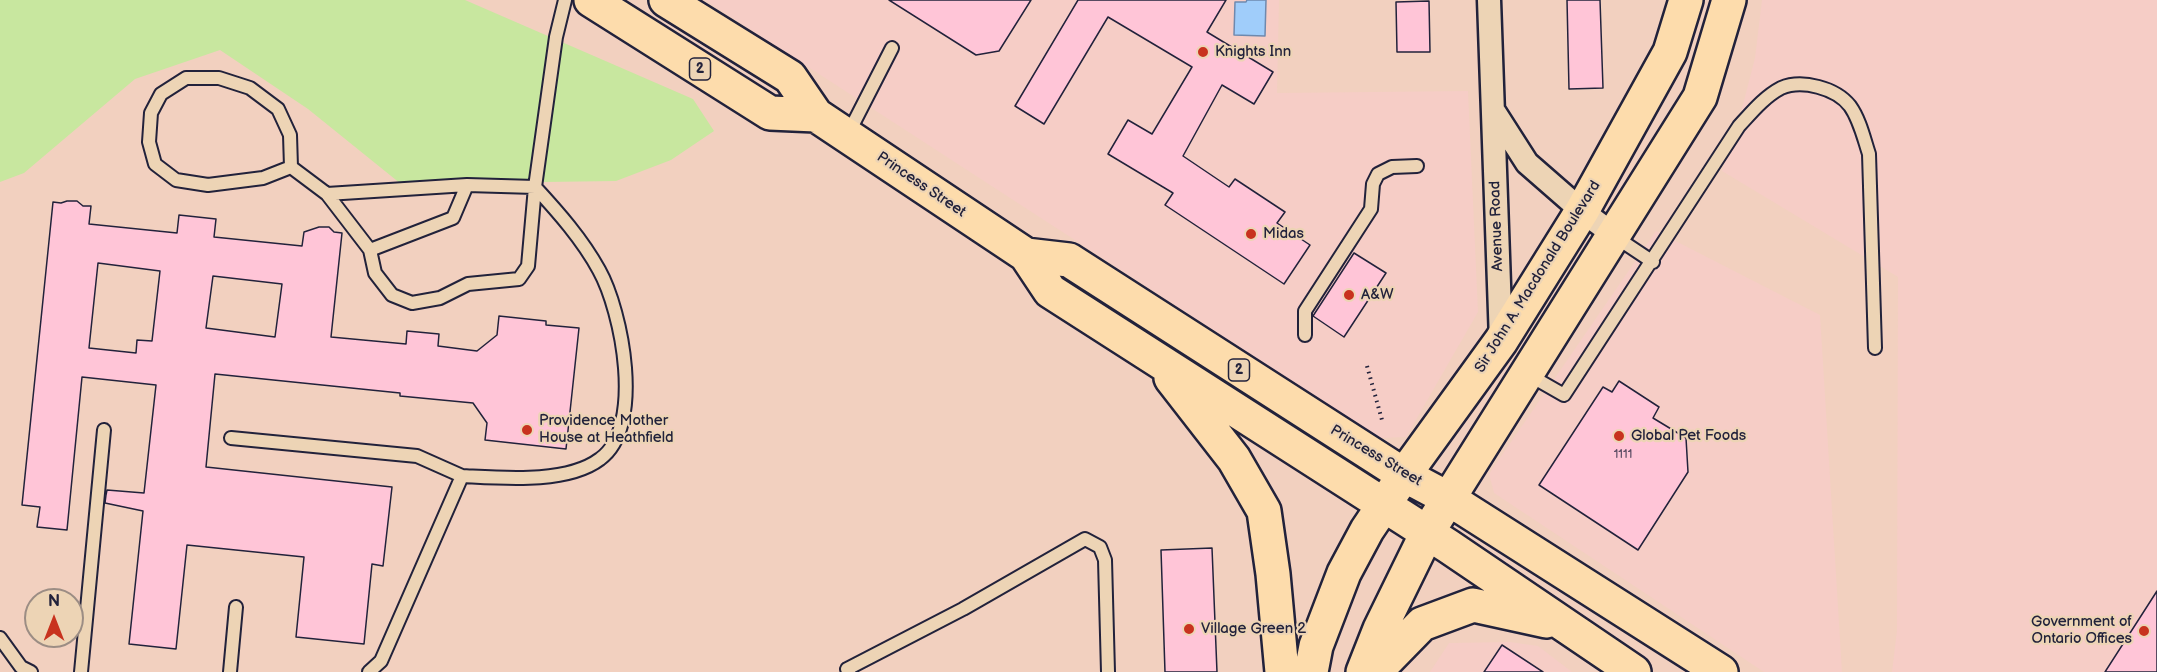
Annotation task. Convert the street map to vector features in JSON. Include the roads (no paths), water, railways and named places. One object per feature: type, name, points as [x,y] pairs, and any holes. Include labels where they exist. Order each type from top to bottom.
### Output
[{"type":"main road","name":"Princess Street","points":[[591,0],[770,113],[816,116]]},
{"type":"main road","name":"Princess Street","points":[[666,0],[790,77],[816,116],[1026,255],[1050,291],[1427,533],[1634,672]]},
{"type":"main road","name":"Sir John A. Macdonald Boulevard","points":[[1311,672],[1316,646],[1344,573],[1367,530],[1501,341],[1582,211],[1670,52],[1686,0]]},
{"type":"main road","points":[[1363,672],[1380,628],[1427,533],[1700,97],[1729,0]]},
{"type":"main road","name":"Princess Street","points":[[1026,255],[1069,260],[1404,475],[1449,499],[1721,672]]},
{"type":"main road","points":[[1153,356],[1234,459],[1264,511],[1273,574],[1282,672]]},
{"type":"main road","points":[[1375,672],[1422,624],[1473,605],[1565,625]]},
{"type":"street","name":"Avenue Road","points":[[1490,0],[1501,341]]},
{"type":"street","points":[[1494,112],[1527,163],[1582,211],[1614,235]]},
{"type":"lane","points":[[291,166],[327,194],[370,250],[375,273],[392,295],[412,303],[440,298],[468,284],[519,279],[528,266],[535,187],[556,37],[566,0]]},
{"type":"lane","points":[[847,135],[892,48]]},
{"type":"lane","points":[[186,78],[219,78],[250,88],[278,109],[290,135],[291,166],[263,178],[208,184],[176,180],[155,164],[148,142],[152,113],[161,94],[186,78]]},
{"type":"lane","points":[[1528,374],[1564,395],[1653,262],[1678,219],[1739,126],[1763,100],[1782,88],[1802,84],[1826,88],[1849,105],[1869,154],[1875,348]]},
{"type":"lane","points":[[1305,335],[1305,311],[1371,210],[1373,184],[1378,174],[1392,167],[1417,166]]},
{"type":"lane","points":[[370,250],[453,218],[467,184]]},
{"type":"lane","points":[[231,438],[417,456],[462,476],[522,478],[569,474],[601,459],[618,438],[626,407],[624,359],[615,307],[599,270],[566,220],[535,187],[467,184],[327,194]]},
{"type":"lane","points":[[1614,235],[1653,262]]},
{"type":"lane","points":[[81,672],[104,430]]},
{"type":"lane","points":[[369,672],[381,661],[462,476]]},
{"type":"lane","points":[[849,672],[847,669],[963,609],[1085,539],[1100,547],[1105,560],[1108,672]]},
{"type":"lane","points":[[230,672],[236,607]]},
{"type":"lane","points":[[0,638],[21,667],[31,672]]},
{"type":"water","points":[[1247,0],[1266,0],[1265,36],[1234,35],[1235,2],[1246,2]]},
{"type":"place","name":"Knights Inn","points":[[1203,52]]},
{"type":"place","name":"Midas","points":[[1251,234]]},
{"type":"place","name":"A&W","points":[[1349,295]]},
{"type":"place","name":"Providence Mother House at Heathfield","points":[[527,430]]},
{"type":"place","name":"Global Pet Foods","points":[[1619,436]]},
{"type":"place","name":"Village Green 2","points":[[1189,629]]},
{"type":"place","name":"Government of Ontario Offices","points":[[2144,631]]}]
